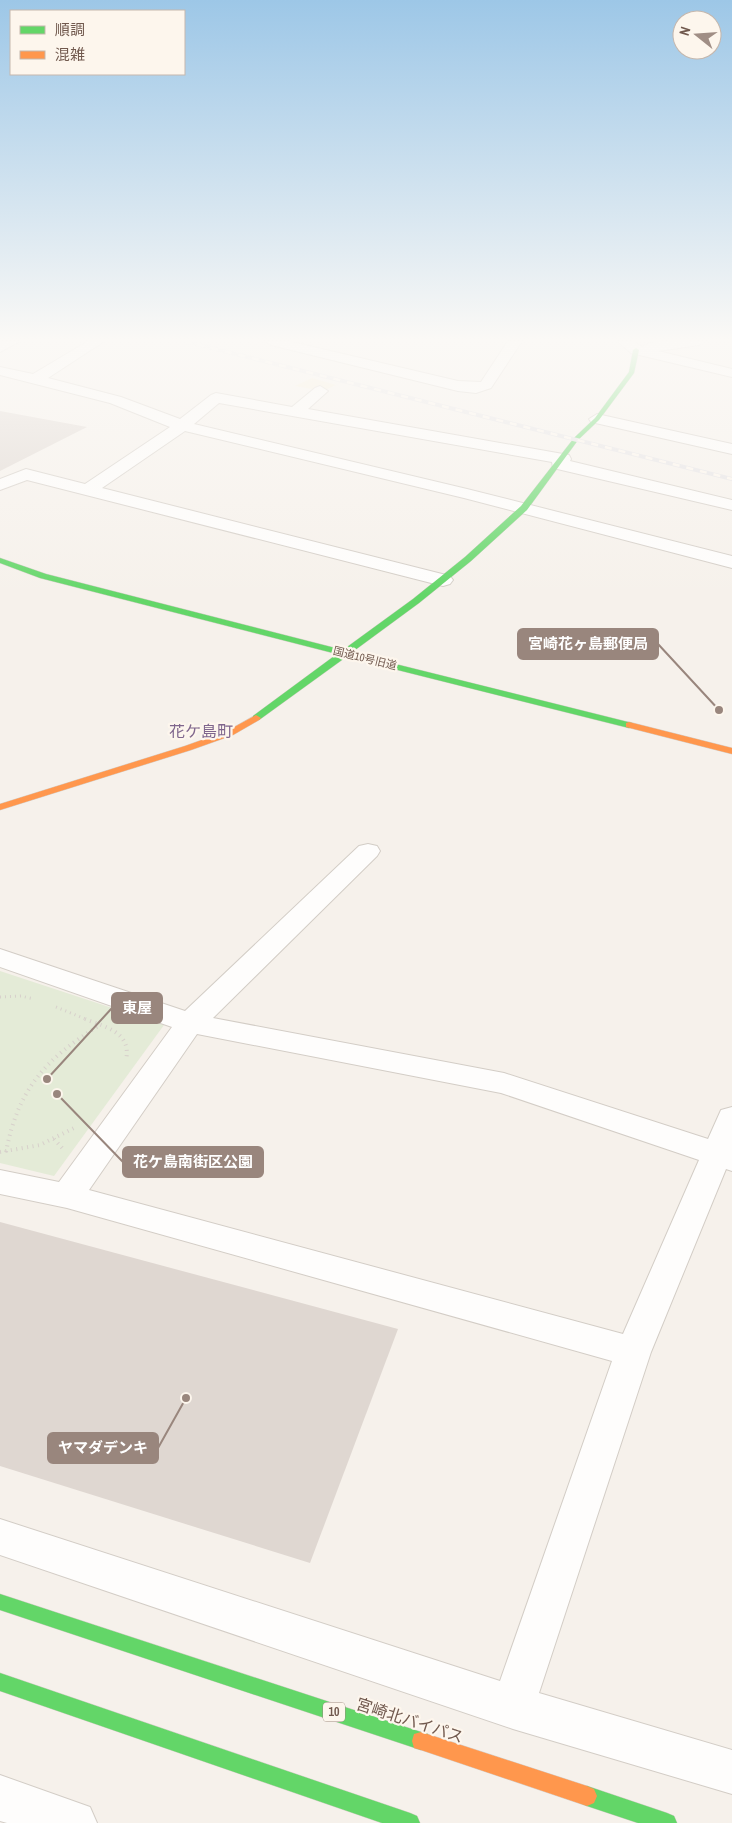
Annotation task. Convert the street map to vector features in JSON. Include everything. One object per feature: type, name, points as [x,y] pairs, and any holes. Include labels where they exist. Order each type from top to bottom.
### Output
[{"type":"main road","points":[[0,807],[230,733],[263,714],[442,580],[524,508],[576,439],[590,426]]},
{"type":"main road","name":"国道10号旧道","points":[[0,560],[70,584],[732,751]]},
{"type":"main road","name":"宮崎北バイパス","points":[[0,1602],[668,1823]]},
{"type":"main road","points":[[0,1682],[410,1823]]},
{"type":"street","points":[[89,489],[182,426]]},
{"type":"street","points":[[182,426],[524,508],[732,562]]},
{"type":"street","points":[[371,426],[561,461],[732,505]]},
{"type":"street","points":[[630,426],[732,449]]},
{"type":"street","points":[[0,485],[26,474],[442,580]]},
{"type":"street","points":[[67,1196],[190,1023],[368,851]]},
{"type":"street","points":[[0,958],[190,1023],[504,1083],[724,1157]]},
{"type":"street","points":[[512,1707],[633,1352],[724,1157],[732,1118]]},
{"type":"street","points":[[3,1167],[67,1196],[633,1352]]},
{"type":"street","points":[[0,1537],[512,1707],[732,1772]]},
{"type":"street","points":[[0,1798],[74,1823]]},
{"type":"path","points":[[0,997],[21,996],[39,1000]]},
{"type":"path","points":[[47,1003],[100,1024],[124,1036],[127,1047],[127,1059],[122,1066]]},
{"type":"path","points":[[3,1167],[14,1119],[24,1092],[36,1074],[75,1039],[100,1024]]},
{"type":"path","points":[[3,1167],[81,1124]]},
{"type":"path","points":[[0,1152],[3,1167]]},
{"type":"green space","points":[[0,971],[164,1025],[54,1176],[0,1163]]},
{"type":"building","points":[[0,426],[87,427],[0,471]]},
{"type":"building","points":[[0,1222],[398,1329],[310,1563],[0,1466]]},
{"type":"railway","points":[[522,426],[732,479]]},
{"type":"traffic: fast","points":[[256,718],[416,601],[468,559],[524,508],[576,439],[590,426]]},
{"type":"traffic: fast","points":[[0,560],[43,576],[163,608],[629,725]]},
{"type":"traffic: fast","points":[[0,1602],[421,1741]]},
{"type":"traffic: fast","points":[[0,1682],[410,1823]]},
{"type":"traffic: fast","points":[[587,1796],[667,1823]]},
{"type":"traffic: slow","points":[[0,807],[188,748],[230,733],[256,718]]},
{"type":"traffic: slow","points":[[629,725],[732,751]]},
{"type":"traffic: slow","points":[[421,1741],[587,1796]]},
{"type":"place","name":"宮崎花ヶ島郵便局","points":[[719,710]]},
{"type":"place","name":"東屋","points":[[47,1079]]},
{"type":"place","name":"花ケ島南街区公園","points":[[57,1094]]},
{"type":"place","name":"ヤマダデンキ","points":[[186,1398]]},
{"type":"district","name":"花ケ島町","points":[[201,731]]}]
